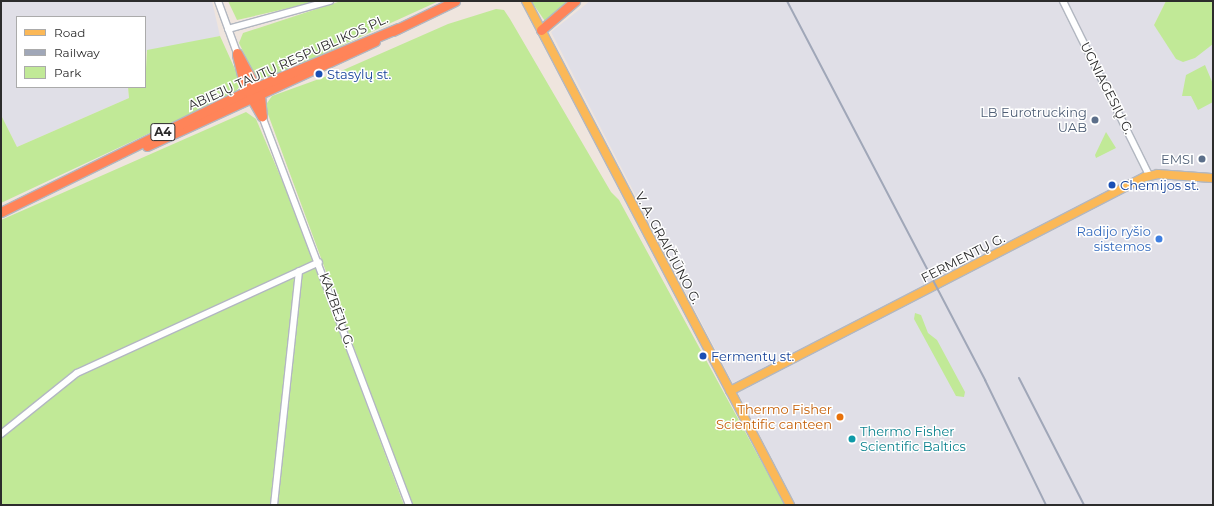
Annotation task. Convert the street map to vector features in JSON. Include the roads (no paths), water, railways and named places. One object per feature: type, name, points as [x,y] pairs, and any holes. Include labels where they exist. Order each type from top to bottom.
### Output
[{"type":"highway","name":"ABIEJŲ TAUTŲ RESPUBLIKOS PL.","points":[[1,212],[248,95],[455,1]]},
{"type":"highway","points":[[541,30],[576,1]]},
{"type":"highway","points":[[237,53],[258,91],[262,116]]},
{"type":"highway","points":[[237,53],[248,95],[262,116]]},
{"type":"main road","name":"V. A. GRAIČIŪNO G.","points":[[526,1],[790,505]]},
{"type":"main road","name":"FERMENTŲ G.","points":[[730,391],[1149,175],[1213,178]]},
{"type":"street","points":[[218,1],[237,53]]},
{"type":"street","points":[[228,29],[330,1]]},
{"type":"street","name":"UGNIAGESIŲ G.","points":[[1063,1],[1149,175]]},
{"type":"street","name":"KAZBĖJŲ G.","points":[[262,116],[319,262],[409,505]]},
{"type":"street","points":[[1,434],[77,373],[319,262]]},
{"type":"street","points":[[274,505],[299,271]]},
{"type":"railway","points":[[787,1],[985,380],[1046,505]]},
{"type":"railway","points":[[1019,378],[1084,505]]},
{"type":"place","name":"Stasylų st.","points":[[319,74]]},
{"type":"place","name":"LB Eurotrucking UAB","points":[[1095,120]]},
{"type":"place","name":"EMSI","points":[[1202,159]]},
{"type":"place","name":"Chemijos st.","points":[[1112,185]]},
{"type":"place","name":"Radijo ryšio sistemos","points":[[1159,239]]},
{"type":"place","name":"Fermentų st.","points":[[703,356]]},
{"type":"place","name":"Thermo Fisher Scientific canteen","points":[[840,417]]},
{"type":"place","name":"Thermo Fisher Scientific Baltics","points":[[852,439]]}]
